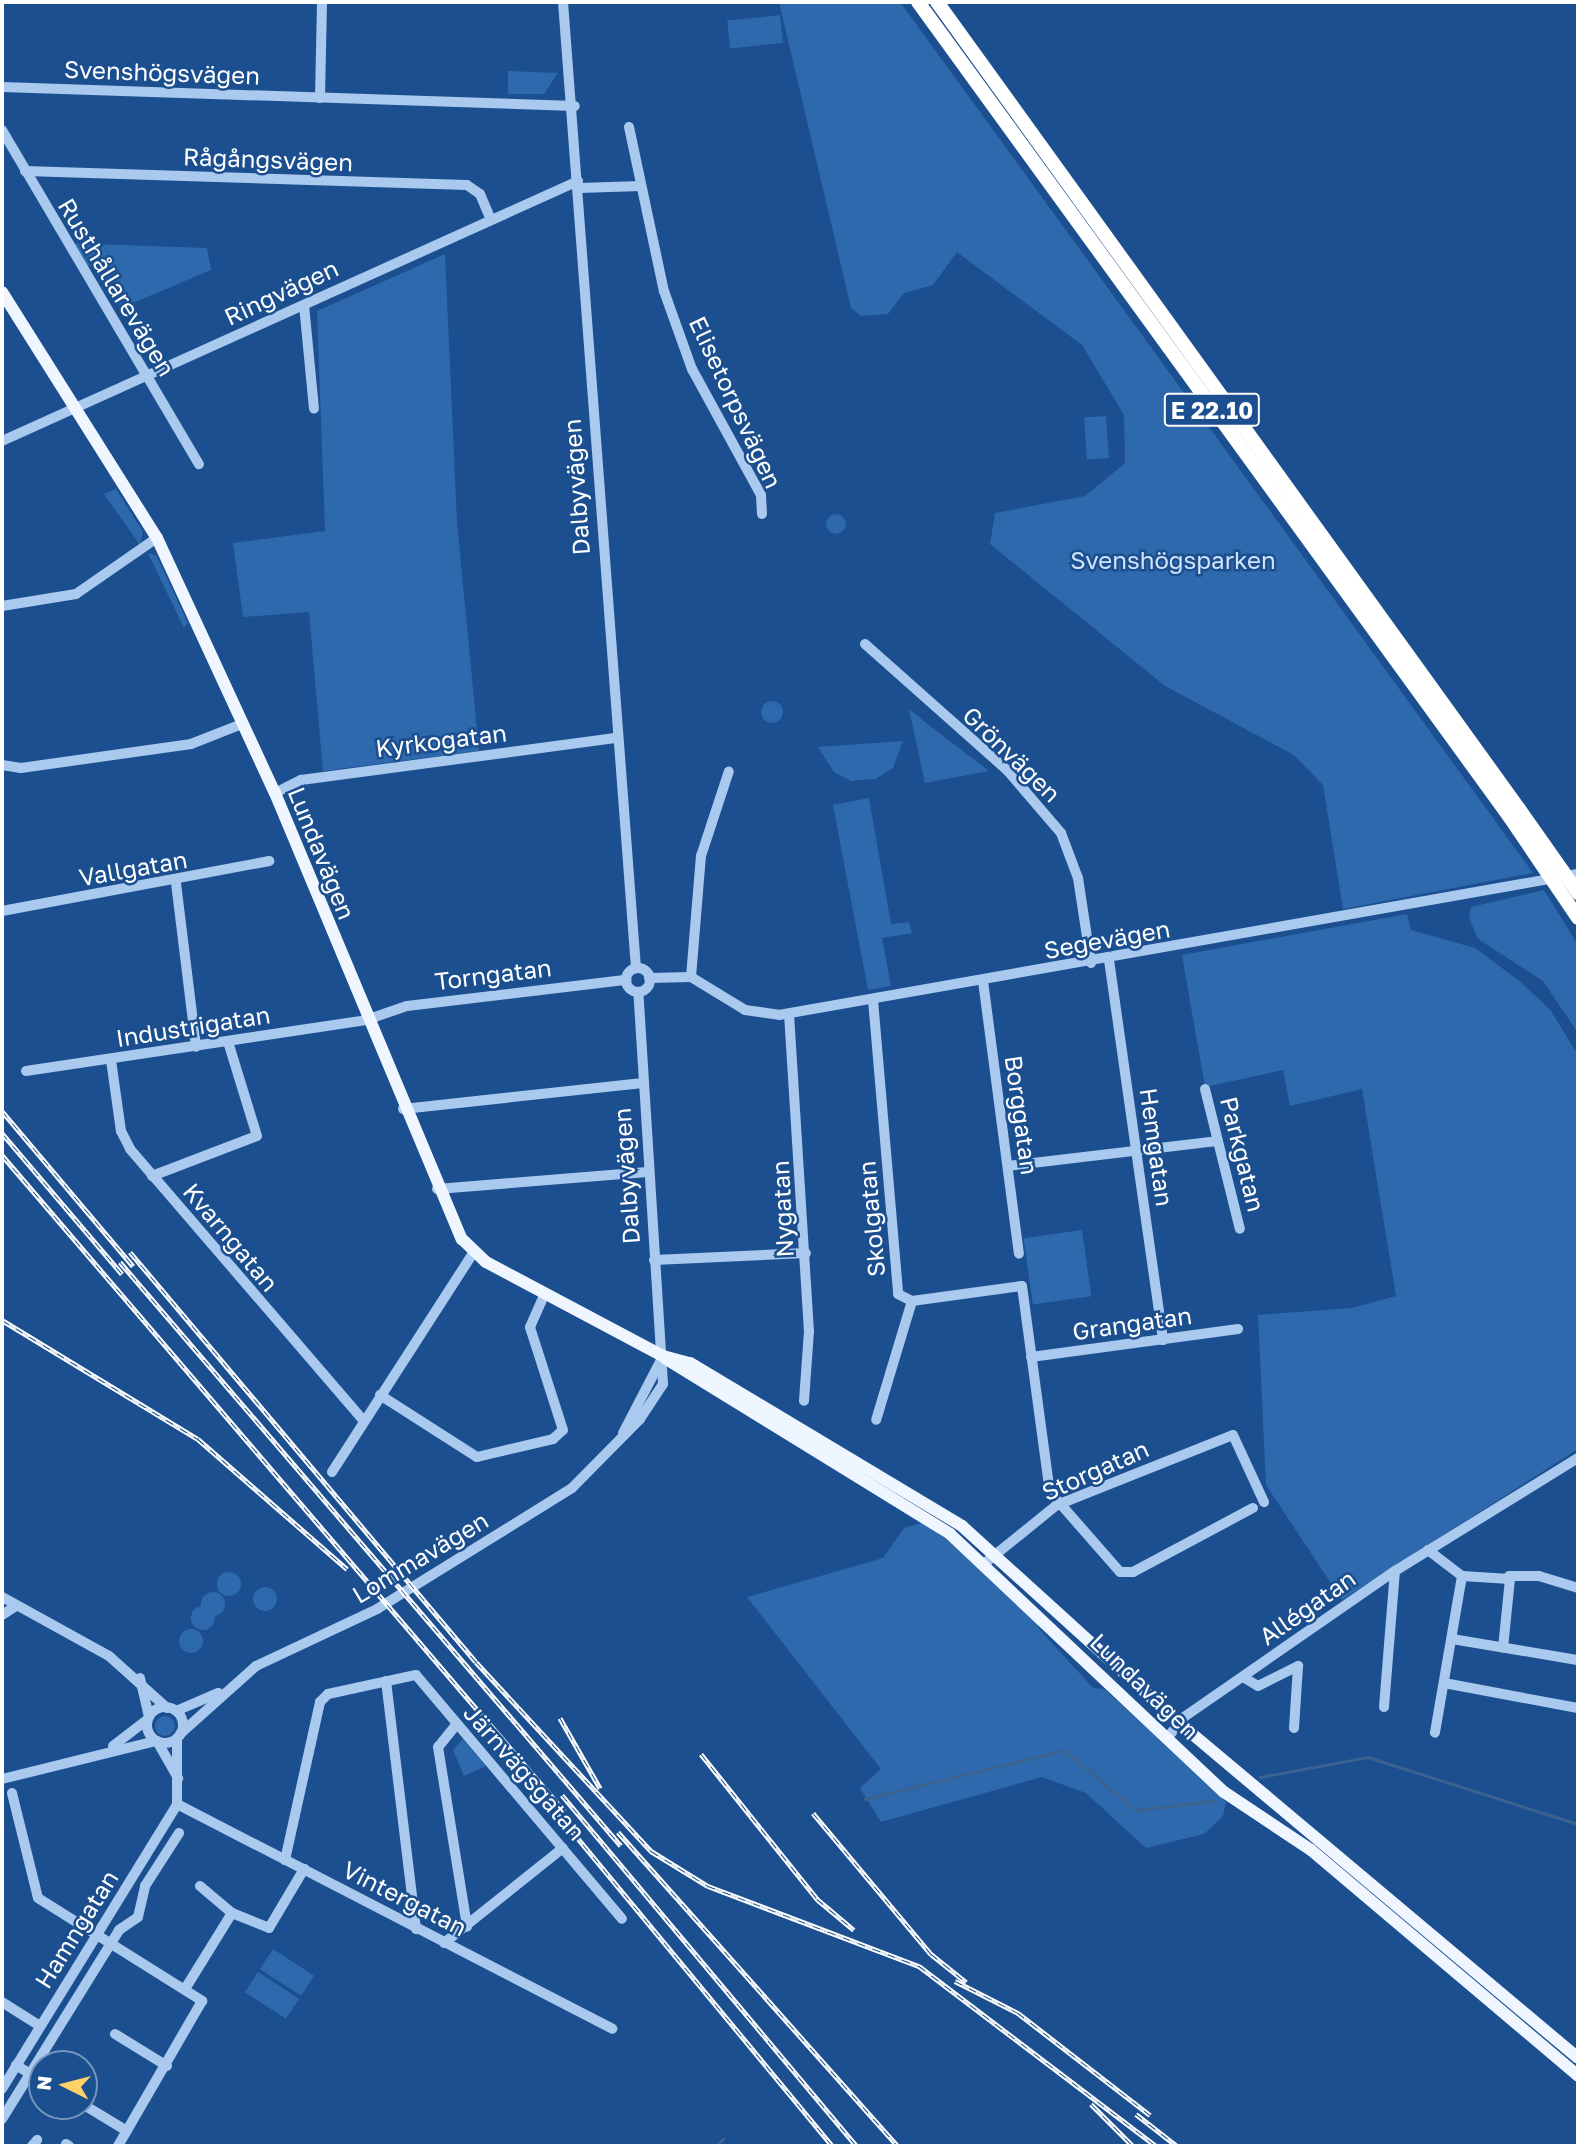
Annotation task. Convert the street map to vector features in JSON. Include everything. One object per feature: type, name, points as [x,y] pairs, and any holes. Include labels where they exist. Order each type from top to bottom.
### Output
[{"type":"highway","name":"E 22.10","points":[[918,2],[1514,813],[1578,893]]},
{"type":"highway","name":"E 22.10","points":[[937,2],[1514,813],[1578,918]]},
{"type":"main road","name":"Lundavägen","points":[[2,292],[74,411],[158,538],[275,793],[437,1189],[474,1252],[544,1295],[663,1356],[690,1363],[892,1480],[995,1553],[1178,1722],[1578,2058]]},
{"type":"main road","name":"Lundavägen","points":[[663,1356],[686,1376],[887,1489],[985,1563],[1224,1792],[1311,1850],[1578,2076]]},
{"type":"street","points":[[320,98],[323,2]]},
{"type":"street","name":"Dalbyvägen","points":[[563,2],[575,106],[615,738],[636,968]]},
{"type":"street","name":"Svenshögsvägen","points":[[2,88],[575,106]]},
{"type":"street","name":"Elisetorpsvägen","points":[[629,127],[657,267],[682,341],[761,495],[762,513]]},
{"type":"street","name":"Rusthållarevägen","points":[[2,130],[199,464]]},
{"type":"street","name":"Rågångsvägen","points":[[25,171],[467,186],[480,194],[490,219]]},
{"type":"street","points":[[579,184],[641,186]]},
{"type":"street","name":"Ringvägen","points":[[2,441],[74,411],[490,219],[579,184]]},
{"type":"street","points":[[304,305],[314,409]]},
{"type":"street","points":[[2,606],[76,594],[158,538]]},
{"type":"street","name":"Grönvägen","points":[[865,644],[1007,771],[1061,833],[1078,878],[1091,963]]},
{"type":"street","points":[[2,765],[21,768],[191,744],[242,724]]},
{"type":"street","name":"Kyrkogatan","points":[[275,793],[301,780],[615,738]]},
{"type":"street","points":[[649,978],[638,992],[626,980],[636,968],[649,978],[691,977],[701,856],[729,771]]},
{"type":"street","name":"Vallgatan","points":[[2,911],[176,883],[269,861]]},
{"type":"street","name":"Segevägen","points":[[691,977],[746,1010],[789,1014],[1109,960],[1578,874]]},
{"type":"street","points":[[176,883],[196,1047]]},
{"type":"street","name":"Hemgatan","points":[[1109,960],[1163,1340]]},
{"type":"street","name":"Torngatan","points":[[366,1020],[407,1006],[626,980]]},
{"type":"street","name":"Borggatan","points":[[983,981],[1019,1254]]},
{"type":"street","name":"Dalbyvägen","points":[[638,992],[653,1260],[663,1356]]},
{"type":"street","name":"Skolgatan","points":[[873,1000],[898,1294],[912,1301],[876,1420]]},
{"type":"street","name":"Nygatan","points":[[789,1014],[806,1253],[804,1401]]},
{"type":"street","name":"Industrigatan","points":[[26,1071],[366,1020]]},
{"type":"street","points":[[152,1176],[257,1136],[228,1042]]},
{"type":"street","name":"Kvarngatan","points":[[111,1060],[121,1131],[152,1176],[363,1420]]},
{"type":"street","points":[[403,1109],[641,1083]]},
{"type":"street","name":"Parkgatan","points":[[1205,1089],[1240,1229]]},
{"type":"street","points":[[1008,1166],[1217,1141]]},
{"type":"street","points":[[437,1189],[647,1172]]},
{"type":"street","points":[[332,1472],[363,1420],[474,1252]]},
{"type":"street","points":[[653,1260],[806,1253]]},
{"type":"street","points":[[912,1301],[1022,1286],[1031,1357],[1057,1505],[1128,1574],[1253,1508]]},
{"type":"street","points":[[380,1395],[477,1457],[553,1440],[563,1430],[530,1327],[544,1295]]},
{"type":"street","name":"Grangatan","points":[[1031,1357],[1238,1329]]},
{"type":"street","name":"Lommavägen","points":[[2,1779],[106,1749],[179,1736],[228,1688],[279,1652],[377,1609],[537,1511],[572,1488],[620,1439],[663,1384],[663,1356]]},
{"type":"street","name":"Storgatan","points":[[985,1563],[1057,1505],[1233,1435],[1264,1502]]},
{"type":"street","name":"Allégatan","points":[[1168,1737],[1178,1722],[1395,1571],[1578,1458]]},
{"type":"street","points":[[1428,1550],[1462,1576],[1539,1576],[1578,1588]]},
{"type":"street","name":"Allégatan","points":[[1384,1706],[1395,1571]]},
{"type":"street","points":[[1435,1733],[1462,1576]]},
{"type":"street","points":[[1503,1648],[1509,1576]]},
{"type":"street","points":[[2,1597],[140,1677],[171,1710],[179,1736]]},
{"type":"street","points":[[2,1615],[16,1606]]},
{"type":"street","points":[[1452,1639],[1577,1660]]},
{"type":"street","name":"Allégatan","points":[[1243,1677],[1258,1686],[1298,1666],[1294,1728]]},
{"type":"street","name":"Järnvägsgatan","points":[[386,1681],[419,1676],[456,1726],[622,1919]]},
{"type":"street","points":[[140,1677],[156,1741],[179,1789]]},
{"type":"street","points":[[285,1860],[318,1707],[328,1694],[386,1681],[416,1928]]},
{"type":"street","points":[[1444,1684],[1578,1708]]},
{"type":"street","name":"Lommavägen","points":[[106,1749],[149,1718],[228,1688]]},
{"type":"street","points":[[456,1726],[438,1747],[467,1927]]},
{"type":"street","name":"Hamngatan","points":[[2,2089],[177,1804],[179,1736]]},
{"type":"street","points":[[12,1793],[34,1891],[202,2001],[167,2066],[118,2146]]},
{"type":"street","name":"Vintergatan","points":[[177,1804],[612,2029]]},
{"type":"street","points":[[44,2050],[111,1943],[138,1917],[145,1886],[179,1833]]},
{"type":"street","points":[[444,1943],[563,1849]]},
{"type":"street","points":[[200,1886],[232,1913],[271,1928],[304,1869]]},
{"type":"street","points":[[186,1989],[232,1913]]},
{"type":"street","points":[[2,2002],[40,2026]]},
{"type":"street","points":[[116,2034],[167,2066]]},
{"type":"street","points":[[16,2065],[28,2072]]},
{"type":"street","points":[[2,2119],[28,2076]]},
{"type":"street","points":[[98,2113],[127,2131]]},
{"type":"green space","name":"Svenshögsparken","points":[[779,2],[900,2],[1533,873],[1343,909],[1323,785],[1294,755],[1165,686],[990,544],[995,513],[1085,496],[1125,463],[1124,415],[1082,345],[957,252],[933,285],[904,293],[888,314],[861,316],[851,308]]},
{"type":"green space","points":[[780,15],[783,43],[730,48],[727,21]]},
{"type":"green space","points":[[508,71],[558,73],[544,94],[508,94]]},
{"type":"green space","points":[[65,243],[207,248],[211,270],[121,308],[94,263],[80,271]]},
{"type":"green space","points":[[445,254],[457,522],[479,751],[323,771],[309,612],[243,617],[233,543],[325,531],[317,311]]},
{"type":"green space","points":[[1106,416],[1109,458],[1087,459],[1084,418]]},
{"type":"green space","points":[[116,489],[143,532],[140,545],[104,494]]},
{"type":"green space","points":[[836,514],[843,517],[846,524],[843,531],[836,534],[829,531],[826,524],[829,517]]},
{"type":"green space","points":[[148,553],[156,555],[188,623],[184,628]]},
{"type":"green space","points":[[772,701],[780,704],[783,712],[780,720],[772,723],[764,720],[761,712],[764,704]]},
{"type":"green space","points":[[909,709],[930,726],[989,771],[925,783]]},
{"type":"green space","points":[[903,741],[893,768],[875,779],[851,781],[834,772],[818,747]]},
{"type":"green space","points":[[869,798],[891,924],[909,922],[912,933],[882,938],[891,986],[868,990],[833,805]]},
{"type":"green space","points":[[1544,890],[1578,945],[1578,1033],[1543,981],[1478,939],[1469,918],[1471,907]]},
{"type":"green space","points":[[1407,914],[1411,930],[1475,948],[1522,983],[1551,1011],[1578,1055],[1578,1449],[1342,1600],[1266,1485],[1258,1315],[1352,1308],[1396,1296],[1362,1089],[1290,1106],[1283,1070],[1205,1087],[1182,955]]},
{"type":"green space","points":[[1082,1230],[1091,1296],[1033,1305],[1024,1238]]},
{"type":"green space","points":[[925,1522],[1028,1607],[1040,1630],[1093,1688],[1104,1689],[1209,1783],[1226,1802],[1223,1816],[1204,1834],[1146,1848],[1086,1793],[1042,1777],[881,1822],[860,1788],[881,1769],[747,1597],[883,1558],[904,1528]]},
{"type":"green space","points":[[229,1572],[237,1576],[241,1584],[237,1592],[229,1596],[221,1592],[217,1584],[221,1576]]},
{"type":"green space","points":[[265,1587],[273,1591],[277,1599],[273,1607],[265,1611],[257,1607],[253,1599],[257,1591]]},
{"type":"green space","points":[[213,1592],[221,1596],[225,1604],[221,1612],[213,1616],[205,1612],[201,1604],[205,1596]]},
{"type":"green space","points":[[203,1606],[211,1610],[215,1618],[211,1626],[203,1630],[195,1626],[191,1618],[195,1610]]},
{"type":"green space","points":[[191,1629],[199,1633],[203,1641],[199,1649],[191,1653],[183,1649],[179,1641],[183,1633]]},
{"type":"green space","points":[[165,1716],[172,1719],[175,1726],[172,1733],[165,1736],[158,1733],[155,1726],[158,1719]]},
{"type":"green space","points":[[463,1739],[486,1766],[464,1776],[453,1750]]},
{"type":"green space","points":[[273,1949],[314,1976],[301,1996],[260,1969]]},
{"type":"green space","points":[[258,1972],[299,1999],[286,2019],[245,1992]]},
{"type":"waterway","points":[[865,1799],[1064,1750],[1136,1810],[1214,1801]]},
{"type":"waterway","points":[[1260,1777],[1368,1757],[1578,1824]]},
{"type":"waterway","points":[[716,2146],[723,2139]]},
{"type":"railway","points":[[2,1111],[133,1266]]},
{"type":"railway","points":[[2,1133],[122,1274]]},
{"type":"railway","points":[[2,1155],[565,1812]]},
{"type":"railway","points":[[130,1252],[476,1662],[651,1851],[708,1886],[919,1966],[1156,2146]]},
{"type":"railway","points":[[120,1262],[621,1846]]},
{"type":"railway","points":[[2,1320],[198,1439],[347,1569]]},
{"type":"railway","points":[[560,1718],[600,1788]]},
{"type":"railway","points":[[701,1754],[817,1899],[854,1930]]},
{"type":"railway","points":[[562,1795],[857,2146]]},
{"type":"railway","points":[[552,1807],[832,2146]]},
{"type":"railway","points":[[813,1813],[931,1954],[966,1982]]},
{"type":"railway","points":[[618,1832],[898,2146]]},
{"type":"railway","points":[[955,1981],[1018,2013],[1150,2115]]},
{"type":"railway","points":[[1091,2104],[1133,2146]]},
{"type":"railway","points":[[1136,2114],[1177,2146]]}]
